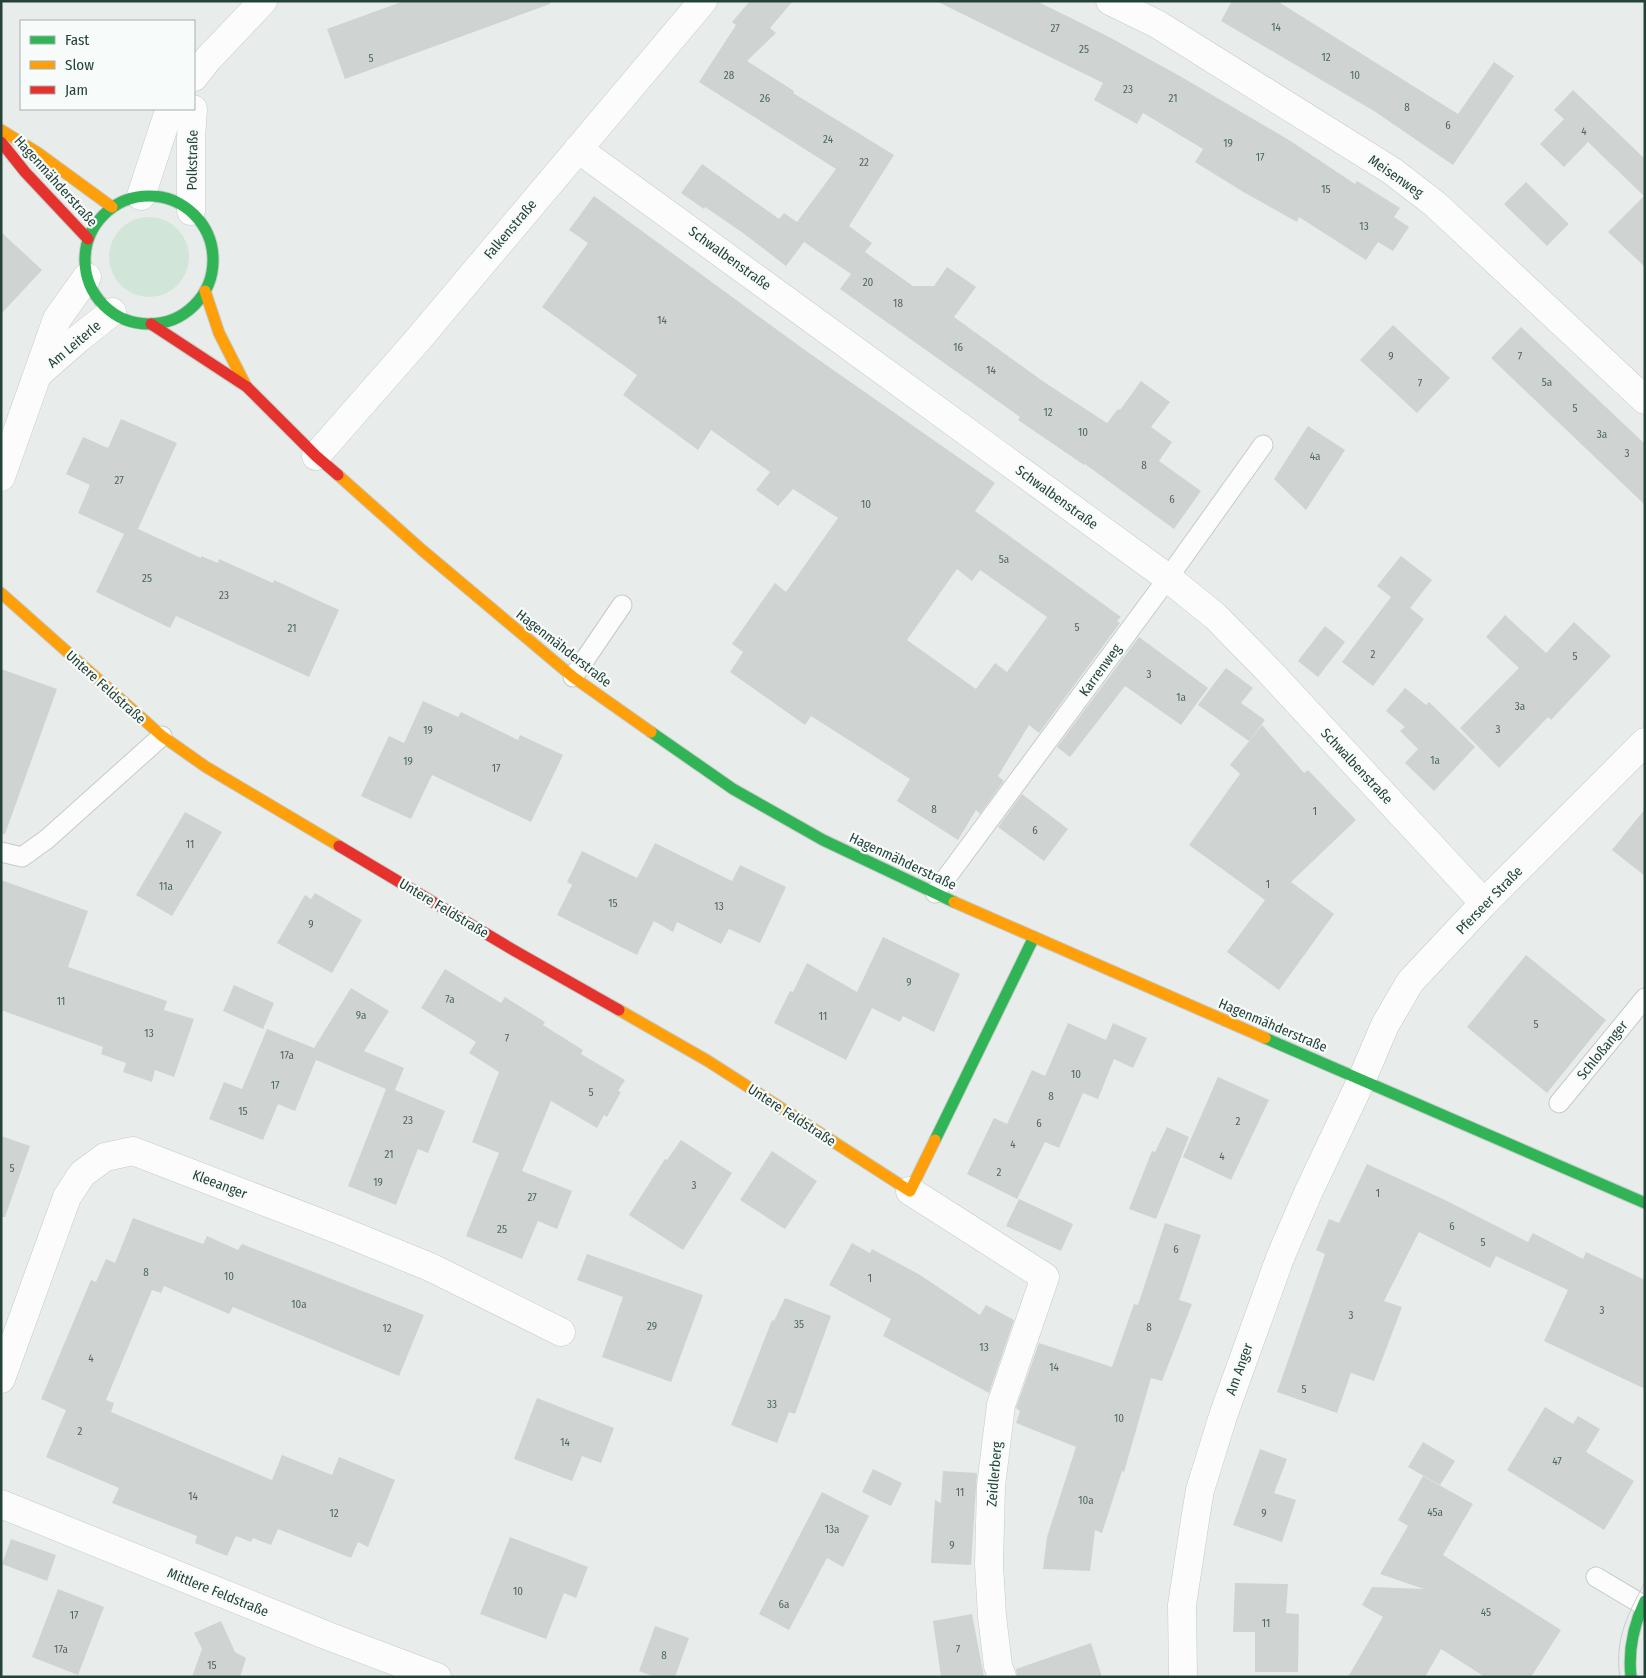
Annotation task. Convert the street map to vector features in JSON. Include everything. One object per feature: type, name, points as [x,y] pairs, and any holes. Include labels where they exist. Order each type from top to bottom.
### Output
[{"type":"street","name":"Polkstraße","points":[[195,101],[201,68],[263,1]]},
{"type":"street","name":"Falkenstraße","points":[[316,456],[416,342],[703,1]]},
{"type":"street","name":"Meisenweg","points":[[1110,1],[1157,24],[1392,171],[1435,204],[1645,400]]},
{"type":"street","name":"Polkstraße","points":[[141,196],[170,110]]},
{"type":"street","name":"Polkstraße","points":[[191,211],[191,138],[194,110]]},
{"type":"street","name":"Hagenmähderstraße","points":[[1,130],[38,153],[112,207]]},
{"type":"street","name":"Hagenmähderstraße","points":[[1,142],[32,179],[88,239]]},
{"type":"street","name":"Schwalbenstraße","points":[[578,149],[1168,578],[1215,616],[1269,671],[1484,903]]},
{"type":"street","name":"Hagenmähderstraße","points":[[148,195],[171,199],[191,211],[208,234],[213,263],[205,291],[191,308],[172,320],[151,324],[131,321],[112,312],[96,297],[87,277],[85,258],[88,239],[97,221],[112,207],[130,198],[148,195]]},
{"type":"street","name":"Am Leiterle","points":[[1,477],[56,320],[87,277]]},
{"type":"street","name":"Hagenmähderstraße","points":[[205,291],[219,333],[247,387]]},
{"type":"street","name":"Am Leiterle","points":[[36,375],[112,312]]},
{"type":"street","name":"Hagenmähderstraße","points":[[151,324],[247,387],[316,456],[422,550],[573,677],[733,789],[822,840],[936,893],[1645,1203]]},
{"type":"street","name":"Untere Feldstraße","points":[[1,593],[162,736],[206,767],[524,956],[708,1061],[910,1192],[1046,1277]]},
{"type":"street","name":"Pferseer Straße","points":[[1362,1079],[1384,1025],[1410,982],[1484,903],[1645,742]]},
{"type":"street","points":[[910,1192],[1034,937]]},
{"type":"street","name":"Am Anger","points":[[1183,1677],[1182,1605],[1200,1490],[1224,1412],[1280,1258],[1308,1193],[1362,1079]]},
{"type":"street","name":"Kleeanger","points":[[1,1379],[67,1197],[82,1174],[105,1157],[134,1152],[340,1230],[430,1267],[561,1332]]},
{"type":"street","name":"Zeidlerberg","points":[[1002,1677],[998,1666],[992,1616],[989,1564],[991,1486],[1001,1405],[1046,1277]]},
{"type":"street","name":"Mittlere Feldstraße","points":[[1,1504],[328,1636],[436,1677]]},
{"type":"street","points":[[1631,1677],[1629,1646],[1632,1630],[1644,1603]]},
{"type":"lane","name":"Karrenweg","points":[[936,893],[1168,578],[1263,445]]},
{"type":"lane","points":[[573,677],[622,605]]},
{"type":"lane","points":[[1,852],[22,857],[47,839],[162,736]]},
{"type":"lane","name":"Schloßanger","points":[[1559,1103],[1645,998]]},
{"type":"lane","points":[[1596,1577],[1644,1603]]},
{"type":"green space","points":[[149,217],[164,220],[177,229],[186,242],[189,257],[186,272],[177,285],[164,294],[149,297],[134,294],[121,285],[112,272],[109,257],[112,242],[121,229],[134,220]]},
{"type":"building","points":[[404,1],[550,1],[550,4],[345,79],[327,29]]},
{"type":"building","points":[[750,1],[793,1],[770,28],[776,33],[747,61],[794,91],[793,93],[894,155],[849,226],[872,243],[865,252],[913,286],[934,286],[947,267],[976,287],[954,317],[1044,382],[1107,423],[1118,409],[1120,410],[1141,381],[1170,402],[1151,427],[1172,442],[1159,461],[1201,491],[1174,529],[1085,464],[1018,420],[1020,417],[840,289],[851,274],[804,242],[786,266],[743,233],[681,193],[702,164],[779,219],[784,213],[797,222],[836,169],[699,82],[736,25],[732,22]]},
{"type":"building","points":[[936,1],[1036,1],[1109,37],[1178,75],[1289,140],[1355,184],[1357,181],[1400,208],[1394,217],[1409,227],[1393,251],[1378,242],[1366,260],[1299,217],[1297,222],[1195,162],[1203,149],[1143,113],[1137,124],[1094,100],[1103,83]]},
{"type":"building","points":[[1232,1],[1277,1],[1458,114],[1494,62],[1514,76],[1453,165],[1374,111],[1221,21]]},
{"type":"building","points":[[1573,90],[1645,159],[1645,267],[1608,232],[1644,196],[1588,142],[1564,167],[1540,144],[1564,119],[1554,110]]},
{"type":"building","points":[[1526,182],[1569,224],[1547,246],[1504,204]]},
{"type":"building","points":[[594,196],[809,353],[995,483],[975,511],[1121,617],[1117,621],[1120,623],[1039,733],[1029,725],[998,776],[1004,781],[980,814],[976,810],[958,840],[897,801],[910,779],[811,716],[805,725],[730,672],[743,652],[732,644],[775,583],[786,592],[838,518],[793,489],[778,506],[756,490],[770,472],[711,430],[698,450],[623,395],[637,375],[542,307],[588,243],[569,230]],"holes":[[[957,569],[972,581],[980,570],[1047,617],[1007,672],[995,663],[976,689],[907,640]]]},
{"type":"building","points":[[1,232],[42,270],[1,314]]},
{"type":"building","points":[[1393,325],[1450,378],[1417,413],[1360,360]]},
{"type":"building","points":[[1521,327],[1645,444],[1645,505],[1491,358]]},
{"type":"building","points":[[121,419],[177,443],[138,529],[201,558],[201,556],[218,563],[219,559],[273,583],[274,580],[339,610],[309,677],[176,616],[170,628],[96,592],[124,534],[78,513],[90,485],[66,474],[83,437],[108,448]]},
{"type":"building","points":[[1308,426],[1345,450],[1306,510],[1274,479]]},
{"type":"building","points":[[1401,556],[1432,580],[1410,608],[1424,619],[1373,686],[1342,662],[1391,597],[1377,586]]},
{"type":"building","points":[[1505,615],[1546,653],[1574,622],[1611,656],[1551,720],[1548,717],[1499,768],[1460,728],[1519,668],[1486,637]]},
{"type":"building","points":[[1325,626],[1345,642],[1318,677],[1298,661]]},
{"type":"building","points":[[1139,637],[1208,688],[1181,725],[1125,686],[1070,757],[1057,747]]},
{"type":"building","points":[[1226,668],[1253,688],[1241,703],[1265,720],[1249,741],[1198,705]]},
{"type":"building","points":[[1,669],[57,689],[5,834],[1,834]]},
{"type":"building","points":[[1405,688],[1426,705],[1429,702],[1475,747],[1434,791],[1405,763],[1418,749],[1400,731],[1405,727],[1386,711]]},
{"type":"building","points":[[423,701],[458,717],[461,712],[518,740],[520,735],[563,755],[531,822],[432,775],[411,819],[361,796],[389,736],[404,743]]},
{"type":"building","points":[[1262,725],[1304,773],[1308,770],[1356,820],[1291,882],[1334,914],[1279,990],[1227,952],[1265,900],[1189,845],[1240,774],[1230,765]]},
{"type":"building","points":[[1022,794],[1068,829],[1044,861],[998,827]]},
{"type":"building","points":[[1645,809],[1645,876],[1612,850]]},
{"type":"building","points":[[185,812],[222,832],[172,916],[136,895]]},
{"type":"building","points":[[655,843],[732,881],[740,865],[786,887],[760,943],[729,929],[721,944],[677,922],[673,932],[654,921],[637,955],[557,915],[572,885],[567,882],[582,851],[637,878]]},
{"type":"building","points":[[1,880],[88,911],[68,967],[167,1001],[164,1010],[194,1019],[174,1077],[155,1070],[152,1082],[123,1072],[126,1063],[101,1054],[103,1047],[1,1010]]},
{"type":"building","points":[[315,893],[362,920],[332,973],[277,943],[305,895],[311,899]]},
{"type":"building","points":[[883,937],[960,974],[934,1032],[903,1016],[900,1022],[872,1008],[846,1060],[774,1023],[790,991],[793,992],[807,963],[857,992]]},
{"type":"building","points":[[1526,955],[1606,1020],[1547,1093],[1467,1027]]},
{"type":"building","points":[[445,969],[501,1003],[505,997],[545,1022],[543,1025],[583,1050],[581,1054],[625,1080],[618,1091],[621,1092],[607,1117],[604,1115],[597,1128],[551,1101],[522,1171],[572,1191],[557,1229],[538,1221],[522,1259],[466,1236],[499,1153],[472,1142],[499,1072],[469,1053],[476,1042],[421,1008]]},
{"type":"building","points":[[234,985],[274,1003],[263,1029],[223,1011]]},
{"type":"building","points":[[351,988],[389,1011],[364,1051],[404,1068],[395,1090],[445,1111],[428,1153],[418,1149],[396,1205],[348,1186],[386,1089],[316,1060],[295,1111],[278,1104],[263,1140],[209,1119],[224,1082],[242,1089],[267,1029],[314,1048]]},
{"type":"building","points":[[1068,1023],[1106,1040],[1113,1023],[1147,1038],[1133,1068],[1114,1059],[1098,1099],[1083,1093],[1059,1148],[1045,1142],[1017,1199],[967,1174],[994,1118],[1007,1124],[1032,1070],[1045,1076]]},
{"type":"building","points":[[1218,1077],[1269,1100],[1231,1180],[1183,1157]]},
{"type":"building","points":[[1167,1127],[1189,1137],[1156,1219],[1129,1209],[1152,1151],[1155,1152]]},
{"type":"building","points":[[1,1136],[30,1146],[5,1217],[1,1217]]},
{"type":"building","points":[[681,1140],[732,1173],[683,1250],[629,1215],[665,1159],[667,1160]]},
{"type":"building","points":[[772,1151],[817,1181],[785,1229],[740,1200]]},
{"type":"building","points":[[1367,1164],[1445,1200],[1528,1242],[1533,1233],[1583,1259],[1586,1252],[1645,1280],[1645,1389],[1544,1341],[1568,1290],[1496,1256],[1490,1268],[1419,1232],[1384,1301],[1402,1307],[1374,1381],[1351,1373],[1337,1413],[1277,1392],[1325,1254],[1316,1250],[1329,1219],[1339,1223]]},
{"type":"building","points":[[1019,1199],[1073,1224],[1061,1251],[1006,1226]]},
{"type":"building","points":[[133,1218],[203,1244],[207,1236],[238,1250],[242,1244],[424,1315],[399,1376],[233,1307],[229,1314],[164,1286],[161,1293],[152,1290],[106,1400],[114,1403],[111,1412],[272,1480],[282,1455],[332,1475],[339,1457],[395,1480],[368,1547],[358,1542],[351,1558],[278,1529],[271,1545],[253,1538],[251,1542],[236,1536],[227,1556],[195,1543],[197,1536],[112,1503],[119,1488],[46,1457],[66,1410],[41,1399],[91,1280],[96,1282],[106,1259],[115,1263]]},
{"type":"building","points":[[1165,1223],[1201,1235],[1179,1300],[1192,1304],[1162,1381],[1151,1378],[1124,1472],[1122,1471],[1102,1533],[1095,1530],[1090,1571],[1043,1569],[1047,1537],[1076,1447],[1016,1423],[1020,1411],[1016,1408],[1039,1343],[1112,1367],[1134,1304],[1138,1305]]},
{"type":"building","points":[[852,1243],[870,1253],[872,1249],[920,1275],[980,1315],[986,1305],[1014,1320],[989,1393],[883,1336],[891,1319],[829,1285]]},
{"type":"building","points":[[587,1254],[703,1295],[671,1382],[602,1357],[623,1297],[577,1280]]},
{"type":"building","points":[[785,1298],[831,1316],[795,1414],[789,1412],[777,1443],[731,1425],[772,1320],[774,1321]]},
{"type":"building","points":[[537,1398],[614,1428],[601,1463],[582,1456],[572,1481],[514,1459]]},
{"type":"building","points":[[1545,1407],[1573,1424],[1578,1416],[1600,1429],[1586,1452],[1634,1481],[1604,1530],[1507,1470]]},
{"type":"building","points":[[1423,1442],[1455,1461],[1440,1485],[1408,1467]]},
{"type":"building","points":[[1260,1449],[1287,1459],[1274,1493],[1296,1500],[1282,1542],[1233,1525]]},
{"type":"building","points":[[873,1469],[902,1483],[891,1506],[862,1492]]},
{"type":"building","points":[[943,1471],[977,1473],[971,1565],[931,1563],[935,1500],[941,1503]]},
{"type":"building","points":[[1423,1476],[1473,1504],[1443,1555],[1561,1630],[1531,1677],[1485,1677],[1441,1649],[1425,1677],[1348,1677],[1383,1617],[1362,1605],[1372,1587],[1424,1589],[1380,1574],[1408,1526],[1398,1520]]},
{"type":"building","points":[[822,1492],[869,1516],[843,1567],[827,1558],[789,1630],[759,1614]]},
{"type":"building","points":[[510,1537],[588,1567],[576,1598],[564,1593],[546,1639],[480,1614]]},
{"type":"building","points":[[11,1539],[56,1555],[47,1581],[2,1564]]},
{"type":"building","points":[[1235,1583],[1288,1584],[1286,1613],[1299,1614],[1298,1672],[1255,1672],[1255,1632],[1233,1632]]},
{"type":"building","points":[[58,1589],[104,1607],[78,1675],[32,1657]]},
{"type":"building","points":[[972,1614],[984,1677],[941,1677],[933,1621]]},
{"type":"building","points":[[221,1621],[235,1652],[246,1658],[240,1677],[192,1677],[202,1649],[194,1633]]},
{"type":"building","points":[[655,1626],[689,1638],[675,1677],[655,1677],[639,1671]]},
{"type":"building","points":[[1091,1643],[1102,1677],[1017,1677],[1016,1669]]},
{"type":"tram line","points":[[1620,1677],[1619,1651],[1624,1627],[1645,1582]]},
{"type":"traffic: fast","points":[[149,196],[173,201],[194,215],[208,236],[213,260],[208,284],[194,305],[173,319],[149,324],[125,319],[104,305],[90,284],[85,260],[90,236],[104,215],[125,201],[149,196]]},
{"type":"traffic: fast","points":[[651,732],[733,789],[823,840],[954,902]]},
{"type":"traffic: fast","points":[[935,1140],[1034,937]]},
{"type":"traffic: fast","points":[[1265,1038],[1645,1203]]},
{"type":"traffic: fast","points":[[1631,1677],[1630,1657],[1632,1638],[1645,1601]]},
{"type":"traffic: slow","points":[[1,130],[38,153],[112,207]]},
{"type":"traffic: slow","points":[[205,291],[219,333],[246,386]]},
{"type":"traffic: slow","points":[[338,475],[422,550],[573,677],[651,732]]},
{"type":"traffic: slow","points":[[1,593],[162,736],[206,767],[339,846]]},
{"type":"traffic: slow","points":[[954,902],[1265,1038]]},
{"type":"traffic: slow","points":[[619,1010],[708,1061],[910,1191],[935,1140]]},
{"type":"traffic: jam","points":[[1,142],[25,172],[88,239]]},
{"type":"traffic: jam","points":[[151,324],[247,387],[316,456],[338,475]]},
{"type":"traffic: jam","points":[[339,846],[515,951],[619,1010]]}]
